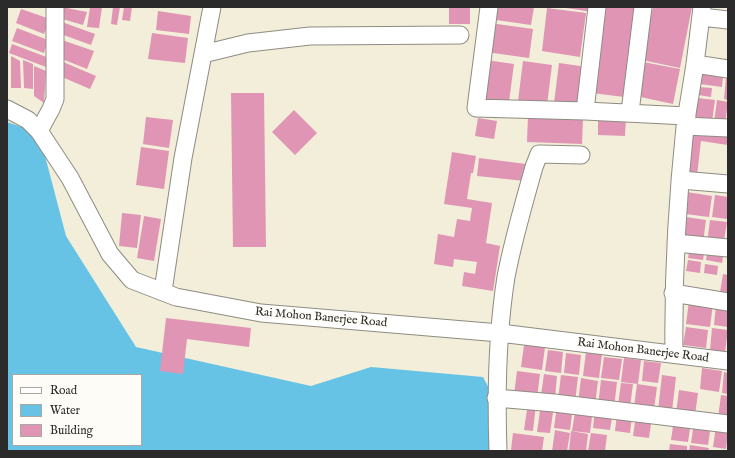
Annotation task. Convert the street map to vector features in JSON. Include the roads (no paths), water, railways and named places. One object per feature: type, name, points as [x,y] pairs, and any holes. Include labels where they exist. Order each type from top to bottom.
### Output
[{"type":"street","points":[[38,131],[54,99],[55,7]]},
{"type":"street","points":[[163,291],[183,158],[212,7]]},
{"type":"street","points":[[489,7],[476,108],[630,112],[728,128]]},
{"type":"street","points":[[585,111],[597,7]]},
{"type":"street","points":[[630,112],[643,7]]},
{"type":"street","points":[[674,354],[673,293],[681,180],[686,122],[701,12],[728,20]]},
{"type":"street","points":[[203,54],[248,43],[310,36],[460,35]]},
{"type":"street","points":[[695,64],[728,69]]},
{"type":"street","name":"Rai Mohon Banerjee Road","points":[[7,109],[28,120],[38,131],[70,178],[110,254],[132,280],[176,297],[261,313],[500,333],[728,361]]},
{"type":"street","points":[[498,451],[496,398],[500,333],[506,276],[534,167],[539,154],[581,155]]},
{"type":"street","points":[[681,180],[728,184]]},
{"type":"street","points":[[676,244],[728,248]]},
{"type":"street","points":[[673,293],[728,302]]},
{"type":"street","points":[[496,398],[554,403],[728,424]]},
{"type":"water","points":[[7,122],[39,133],[66,236],[136,347],[311,386],[371,367],[483,377],[499,407],[501,451],[7,451]]}]
